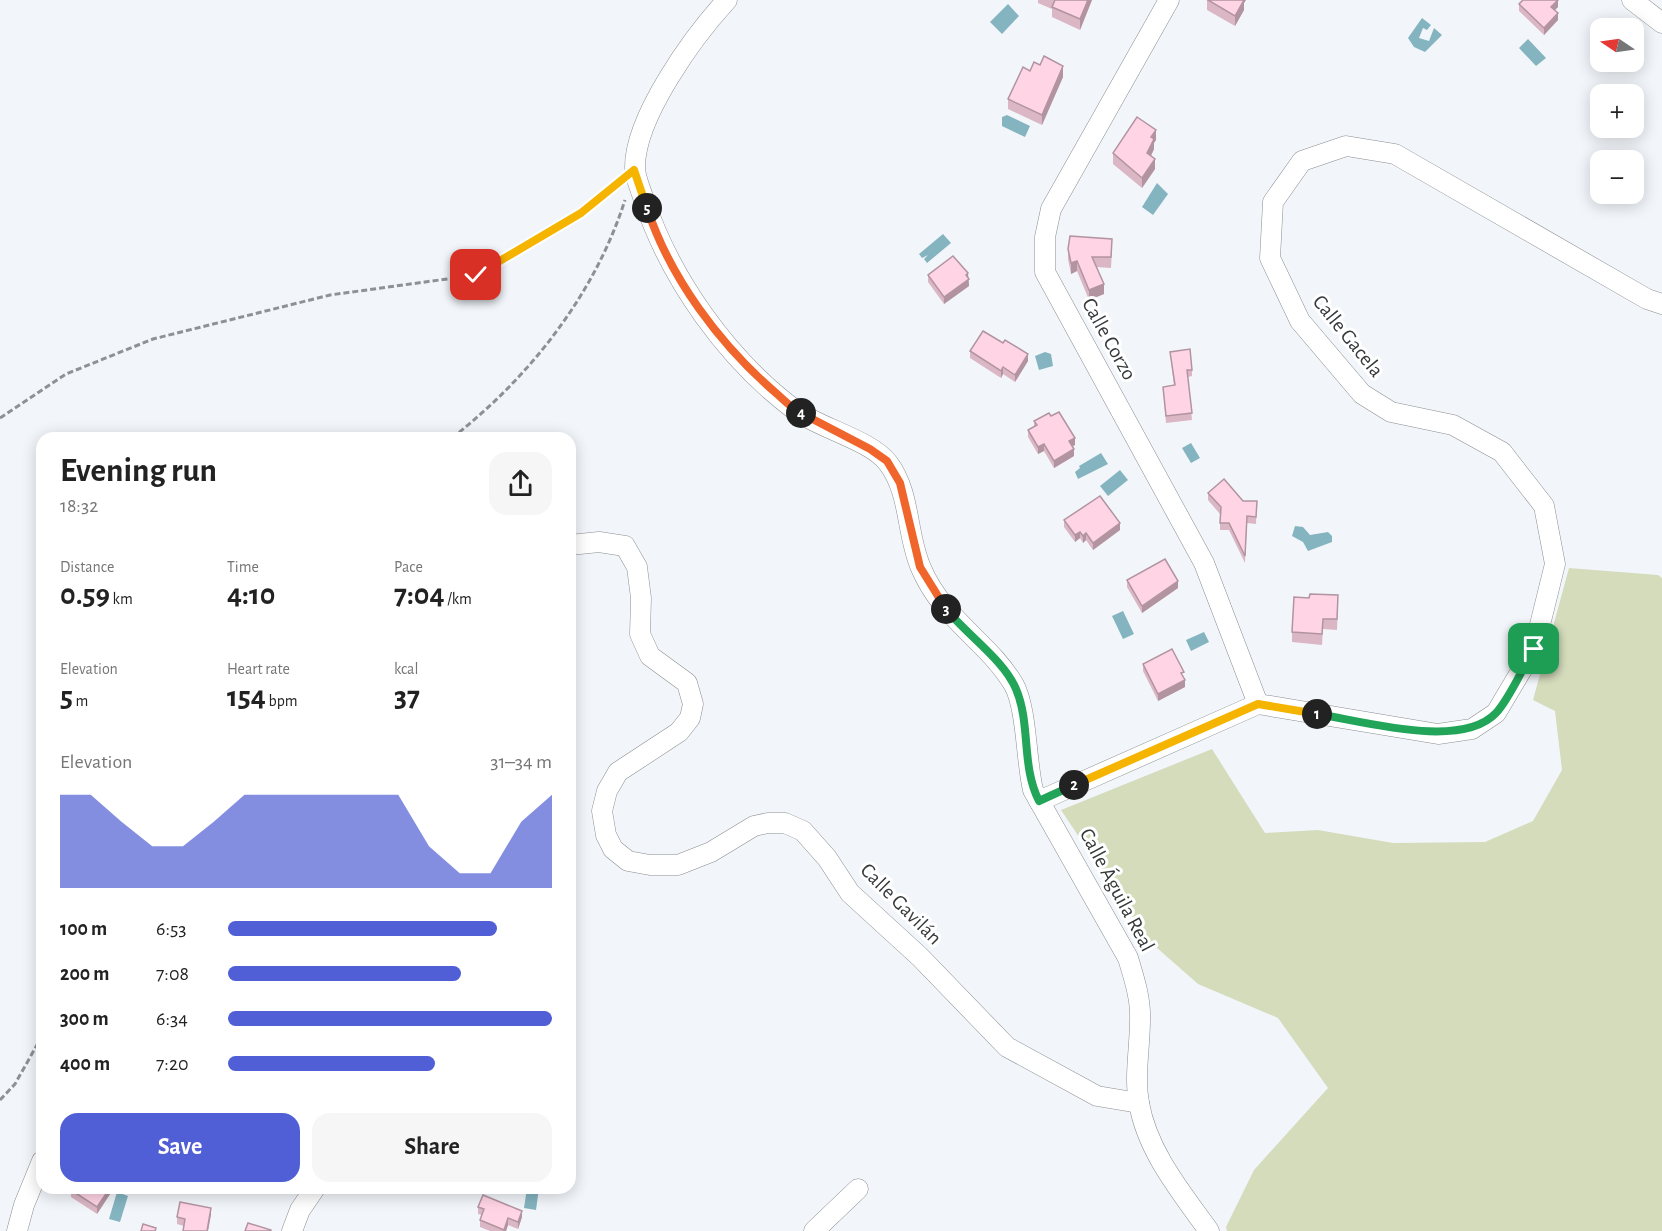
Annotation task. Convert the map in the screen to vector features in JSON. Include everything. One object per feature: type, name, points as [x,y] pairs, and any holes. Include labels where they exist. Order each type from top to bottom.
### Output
[{"type":"street","points":[[634,170],[638,139],[649,113],[682,60],[727,0]]},
{"type":"street","name":"Calle Corzo","points":[[1169,0],[1052,209],[1045,237],[1045,272],[1204,563],[1258,704]]},
{"type":"street","points":[[1632,0],[1662,23]]},
{"type":"street","name":"Calle Gacela","points":[[1258,704],[1438,734],[1472,729],[1496,713],[1534,649],[1555,564],[1544,506],[1502,452],[1453,425],[1391,412],[1362,394],[1300,321],[1270,258],[1273,202],[1302,161],[1346,146],[1395,154],[1647,299],[1662,304]]},
{"type":"street","name":"Calle Águila Real","points":[[634,170],[656,234],[697,304],[746,368],[797,411],[870,449],[887,461],[900,483],[920,567],[936,598],[954,620],[1002,667],[1016,688],[1022,711],[1028,766],[1039,801],[1128,958],[1139,1001],[1139,1103],[1148,1133],[1163,1164],[1209,1231]]},
{"type":"street","name":"Calle Gavilán","points":[[576,544],[600,542],[625,546],[637,567],[641,598],[640,634],[650,656],[687,683],[693,704],[690,718],[679,732],[618,772],[607,791],[602,811],[606,835],[613,849],[628,861],[650,865],[678,864],[711,852],[754,826],[768,822],[785,823],[803,831],[828,858],[849,893],[920,957],[1007,1047],[1097,1096],[1139,1103]]},
{"type":"street","points":[[1039,801],[1258,704]]},
{"type":"street","points":[[17,1231],[24,1204],[36,1175]]},
{"type":"street","points":[[814,1231],[858,1189]]},
{"type":"street","points":[[292,1231],[300,1210],[311,1194]]},
{"type":"path","points":[[0,418],[66,374],[153,339],[330,295],[476,275],[581,213],[634,170]]},
{"type":"path","points":[[460,432],[473,422],[539,354],[588,288],[615,231],[634,170]]},
{"type":"path","points":[[0,1100],[15,1084],[36,1047]]},
{"type":"green space","points":[[1569,568],[1658,575],[1662,578],[1662,1231],[1227,1231],[1226,1227],[1254,1170],[1328,1088],[1278,1018],[1198,984],[1148,940],[1061,810],[1212,749],[1265,833],[1318,830],[1393,843],[1485,842],[1533,821],[1562,770],[1555,711],[1533,700]]},
{"type":"water","points":[[1008,4],[1019,16],[1002,34],[990,22]]},
{"type":"water","points":[[1422,18],[1431,25],[1427,30],[1423,28],[1419,38],[1429,41],[1434,28],[1442,35],[1425,52],[1414,47],[1408,38]]},
{"type":"water","points":[[1528,39],[1546,58],[1536,66],[1519,48]]},
{"type":"water","points":[[1007,115],[1030,126],[1025,137],[1002,126],[1002,117]]},
{"type":"water","points":[[1157,183],[1168,194],[1153,215],[1142,207]]},
{"type":"water","points":[[943,234],[951,243],[927,263],[924,259],[928,255],[922,258],[919,254]]},
{"type":"water","points":[[1045,352],[1051,354],[1053,366],[1039,370],[1035,356]]},
{"type":"water","points":[[1191,443],[1200,458],[1191,463],[1182,448]]},
{"type":"water","points":[[1101,453],[1108,464],[1078,479],[1075,472],[1080,468],[1079,466]]},
{"type":"water","points":[[1120,470],[1128,480],[1108,496],[1100,486]]},
{"type":"water","points":[[1295,526],[1303,527],[1310,535],[1328,532],[1332,536],[1332,542],[1308,551],[1303,542],[1292,536]]},
{"type":"water","points":[[1123,611],[1134,634],[1123,639],[1112,616]]},
{"type":"water","points":[[1204,632],[1209,642],[1191,651],[1186,640]]},
{"type":"water","points":[[116,1194],[128,1196],[120,1222],[109,1219]]},
{"type":"water","points":[[526,1194],[538,1194],[536,1210],[524,1208]]},
{"type":"building","points":[[1055,0],[1088,0],[1080,19],[1052,7]]},
{"type":"building","points":[[1208,0],[1244,0],[1235,16]]},
{"type":"building","points":[[1523,0],[1558,0],[1551,7],[1558,13],[1544,28],[1519,4]]},
{"type":"building","points":[[1044,56],[1063,66],[1042,115],[1008,99],[1023,67],[1030,71],[1034,62],[1040,65]]},
{"type":"building","points":[[1137,117],[1156,130],[1151,137],[1154,139],[1147,153],[1155,159],[1142,178],[1113,153]]},
{"type":"building","points":[[1070,236],[1112,239],[1111,257],[1092,257],[1104,284],[1089,290],[1077,261],[1071,263],[1068,249]]},
{"type":"building","points":[[953,256],[968,273],[966,275],[969,279],[944,297],[928,275]]},
{"type":"building","points":[[983,331],[1003,343],[1005,340],[1028,354],[1015,375],[1003,367],[1001,371],[970,351]]},
{"type":"building","points":[[1190,349],[1192,370],[1187,370],[1192,413],[1166,416],[1163,387],[1175,385],[1170,352]]},
{"type":"building","points":[[1059,412],[1075,438],[1069,441],[1074,449],[1054,461],[1044,444],[1038,447],[1028,430],[1037,425],[1034,421],[1049,413],[1051,416]]},
{"type":"building","points":[[1224,479],[1243,501],[1257,501],[1256,517],[1247,516],[1245,556],[1229,523],[1220,523],[1221,507],[1208,493]]},
{"type":"building","points":[[1100,496],[1120,523],[1093,543],[1086,533],[1083,536],[1080,532],[1075,535],[1064,520]]},
{"type":"building","points":[[1165,559],[1178,581],[1142,606],[1127,580]]},
{"type":"building","points":[[1310,594],[1338,595],[1337,619],[1323,619],[1322,634],[1292,632],[1294,597],[1309,598]]},
{"type":"building","points":[[1172,649],[1184,672],[1181,673],[1185,680],[1158,694],[1143,664]]},
{"type":"building","points":[[77,1194],[106,1194],[97,1207]]},
{"type":"building","points":[[483,1195],[522,1211],[518,1222],[508,1218],[504,1230],[480,1220],[484,1209],[478,1207]]},
{"type":"building","points":[[180,1202],[211,1208],[207,1231],[183,1231],[185,1219],[177,1217]]},
{"type":"building","points":[[248,1223],[271,1230],[245,1231]]},
{"type":"building","points":[[143,1224],[156,1228],[155,1231],[141,1231]]},
{"type":"route","points":[[476,275],[581,213],[634,170],[656,234],[697,304],[746,368],[797,411],[870,449],[887,461],[900,483],[920,567],[936,598],[954,620],[1002,667],[1016,688],[1022,711],[1028,766],[1039,801],[1258,704],[1438,734],[1472,729],[1496,713],[1534,649]]}]
